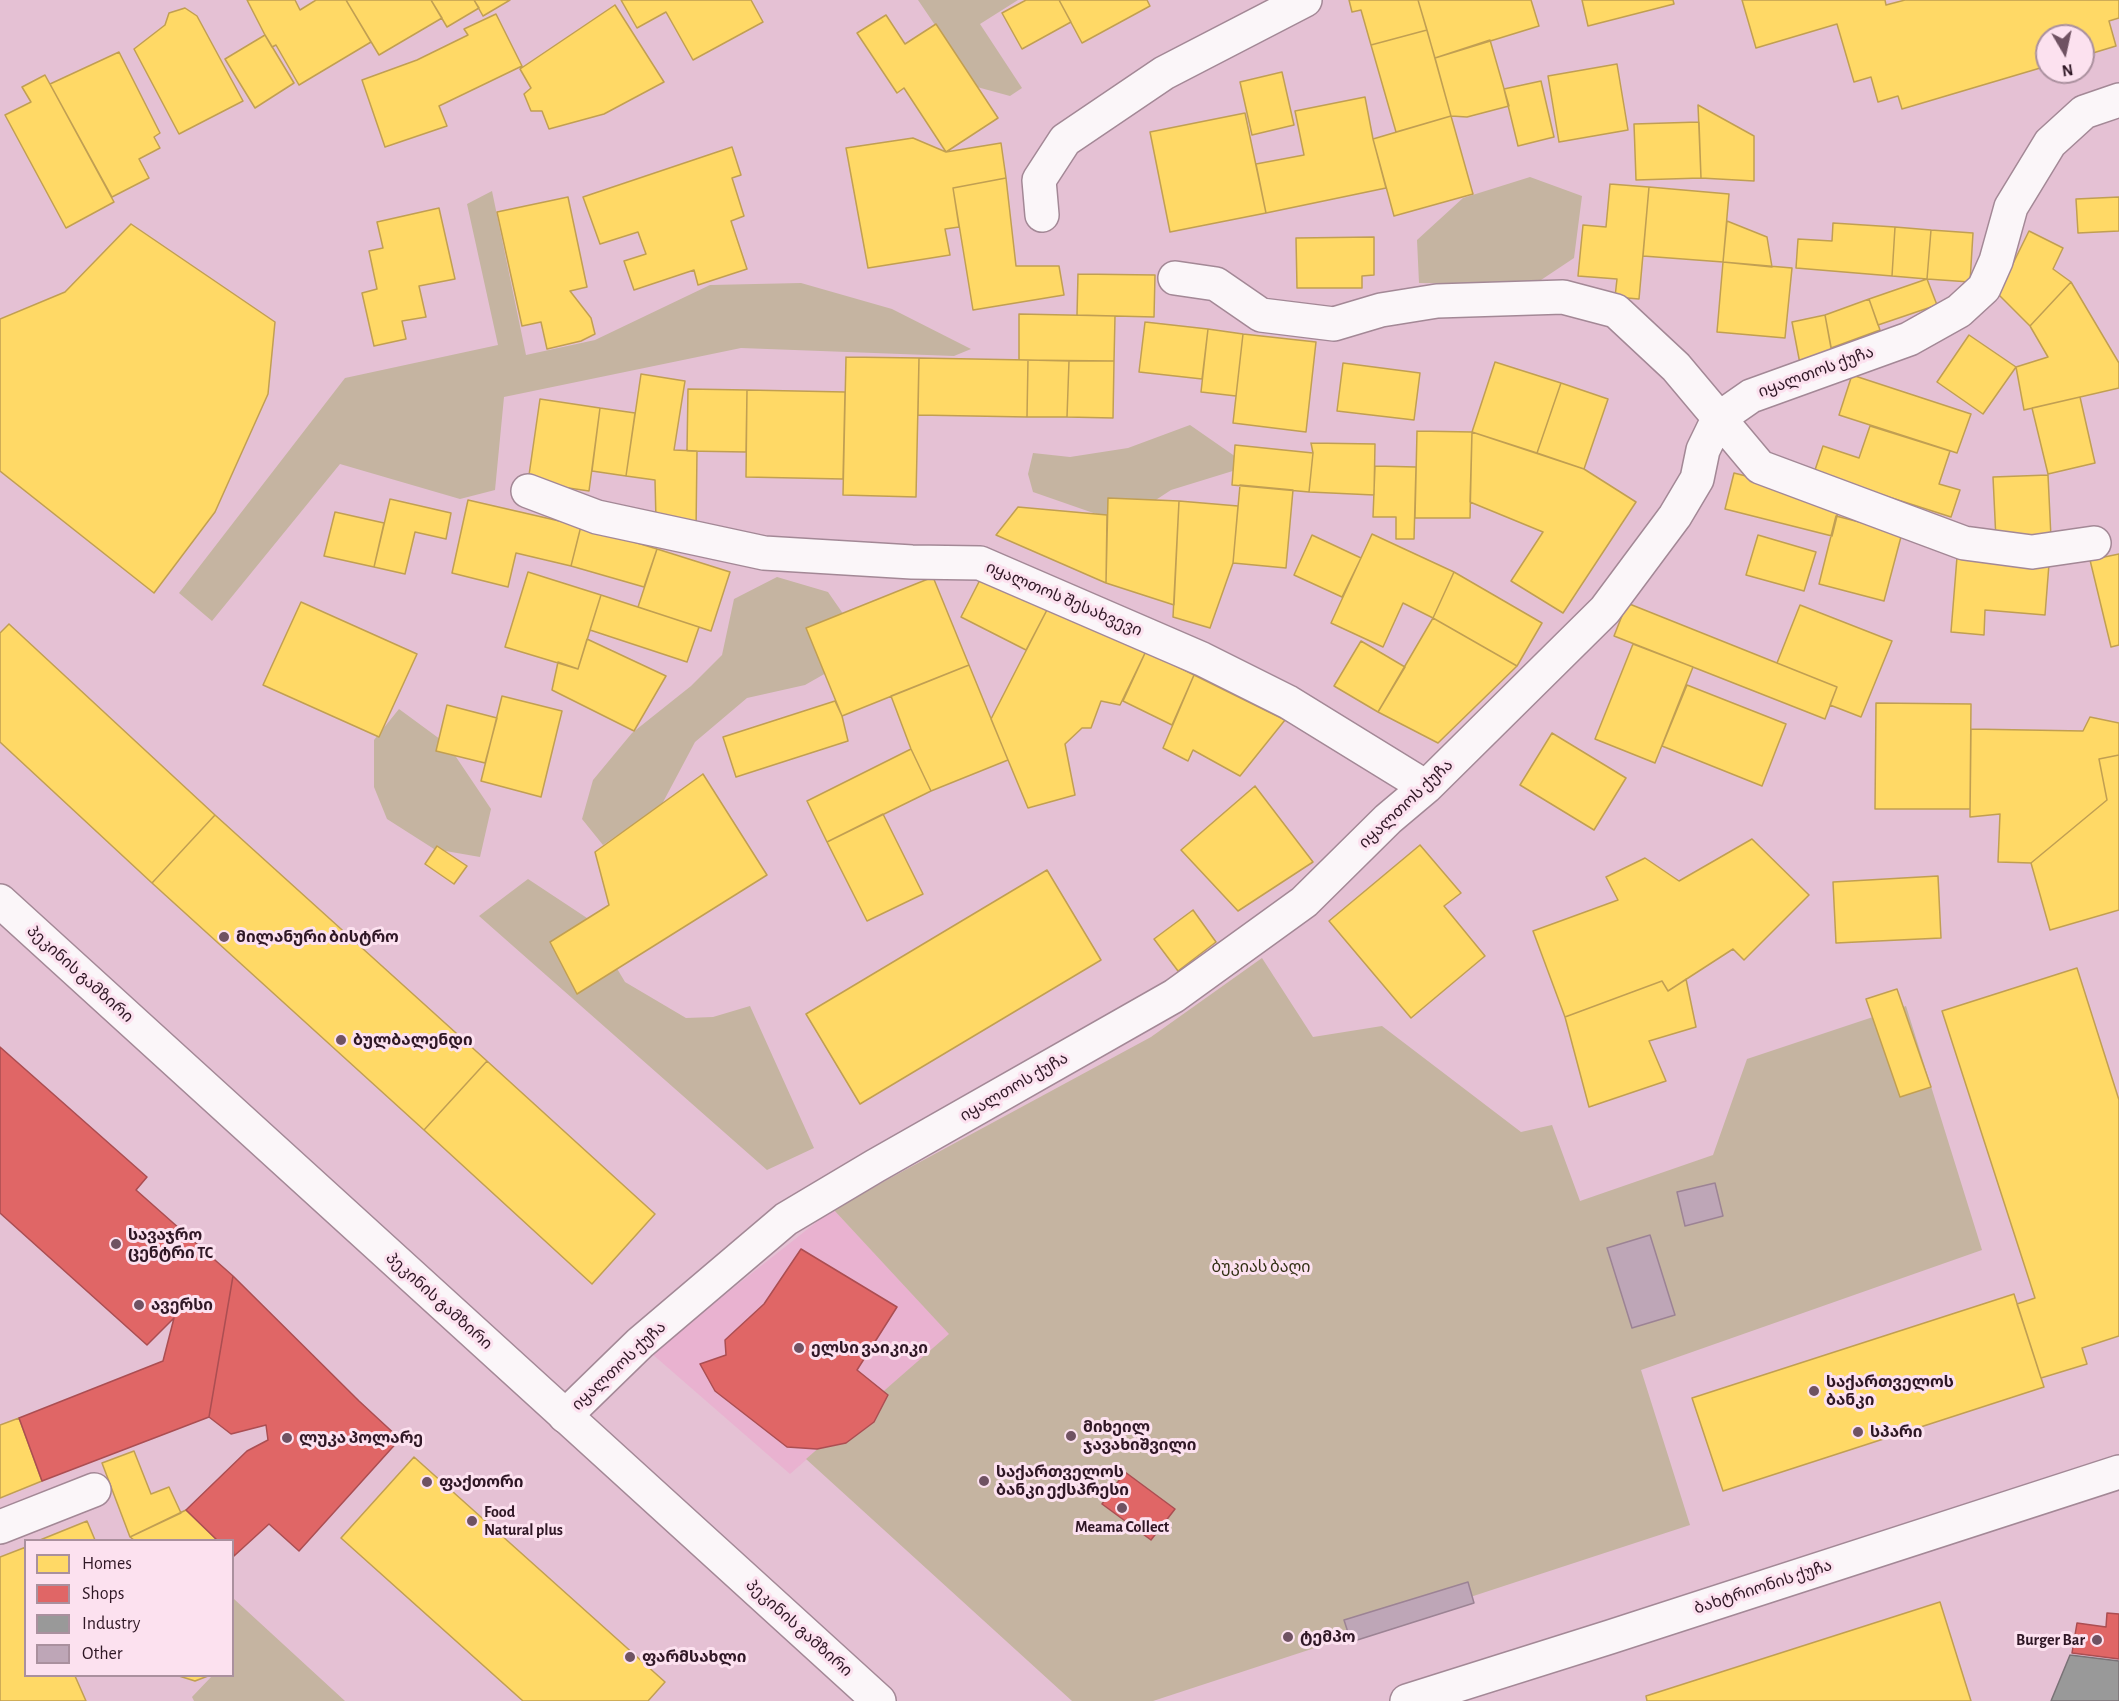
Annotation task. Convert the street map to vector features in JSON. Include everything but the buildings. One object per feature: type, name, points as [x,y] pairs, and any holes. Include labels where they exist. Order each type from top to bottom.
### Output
[{"type":"street","points":[[1042,215],[1039,180],[1065,140],[1164,73],[1305,0]]},
{"type":"street","name":"იყალთოს ქუჩა","points":[[565,1416],[640,1343],[786,1219],[1174,996],[1304,902],[1605,610],[1675,516],[1697,479],[1704,450],[1718,419],[1751,396],[1909,339],[1959,311],[1984,288],[1996,261],[2011,207],[2050,143],[2084,112],[2119,100]]},
{"type":"street","points":[[1175,278],[1216,284],[1262,315],[1334,324],[1381,310],[1437,301],[1563,297],[1616,311],[1676,367],[1760,467],[1964,543],[2032,552],[2094,543]]},
{"type":"street","name":"იყალთოს შესახვევი","points":[[528,491],[597,517],[764,553],[912,562],[980,563],[1202,659],[1288,702],[1430,782]]},
{"type":"street","name":"პეკინის გამზირი","points":[[0,901],[879,1701]]},
{"type":"street","name":"ბახტრიონის ქუჩა","points":[[1407,1701],[2119,1472]]},
{"type":"street","points":[[0,1527],[94,1490]]},
{"type":"shaded area","points":[[833,1209],[950,1334],[790,1474],[651,1353]]},
{"type":"green space","points":[[918,0],[1018,0],[980,24],[1022,88],[1010,96],[977,87]]},
{"type":"green space","points":[[1530,177],[1582,196],[1574,258],[1541,280],[1482,284],[1419,283],[1417,240],[1463,198]]},
{"type":"green space","points":[[492,191],[526,355],[595,340],[710,285],[801,283],[892,309],[971,349],[954,356],[741,348],[504,397],[495,490],[460,499],[340,464],[212,621],[179,593],[345,378],[498,345],[467,204]]},
{"type":"green space","points":[[1190,425],[1249,466],[1171,490],[1142,509],[1125,524],[1033,492],[1028,474],[1033,453],[1070,457],[1128,448]]},
{"type":"green space","points":[[777,577],[828,592],[864,644],[842,664],[805,685],[747,698],[695,742],[661,806],[603,845],[582,819],[593,780],[632,733],[691,686],[722,655],[734,599]]},
{"type":"green space","points":[[399,709],[448,745],[491,809],[480,857],[434,849],[387,819],[374,787],[374,740]]},
{"type":"green space","points":[[528,879],[587,918],[625,982],[686,1018],[713,1017],[750,1006],[814,1148],[767,1170],[479,916]]},
{"type":"green space","name":"ბუკიას ბაღი","points":[[1262,958],[1313,1037],[1382,1026],[1521,1132],[1552,1125],[1580,1201],[1713,1155],[1747,1059],[1906,1006],[1982,1250],[1641,1370],[1690,1525],[1153,1701],[1072,1701],[806,1459],[949,1334],[833,1209],[1151,1037]]},
{"type":"green space","points":[[234,1599],[345,1701],[194,1701],[192,1697],[211,1677],[234,1677]]},
{"type":"place","name":"მილანური ბისტრო","points":[[224,937]]},
{"type":"place","name":"ბულბალენდი","points":[[341,1040]]},
{"type":"place","name":"სავაჯრო ცენტრი TC","points":[[116,1244]]},
{"type":"place","name":"ავერსი","points":[[139,1305]]},
{"type":"place","name":"ელსი ვაიკიკი","points":[[799,1348]]},
{"type":"place","name":"საქართველოს ბანკი","points":[[1814,1391]]},
{"type":"place","name":"სპარი","points":[[1858,1432]]},
{"type":"place","name":"მიხეილ ჯავახიშვილი","points":[[1071,1436]]},
{"type":"place","name":"ლუკა პოლარე","points":[[287,1438]]},
{"type":"place","name":"საქართველოს ბანკი ექსპრესი","points":[[984,1481]]},
{"type":"place","name":"ფაქთორი","points":[[427,1482]]},
{"type":"place","name":"Meama Collect","points":[[1122,1508]]},
{"type":"place","name":"Food Natural plus","points":[[472,1521]]},
{"type":"place","name":"ტემპო","points":[[1288,1637]]},
{"type":"place","name":"Burger Bar","points":[[2097,1640]]},
{"type":"place","name":"ფარმსახლი","points":[[630,1657]]}]
